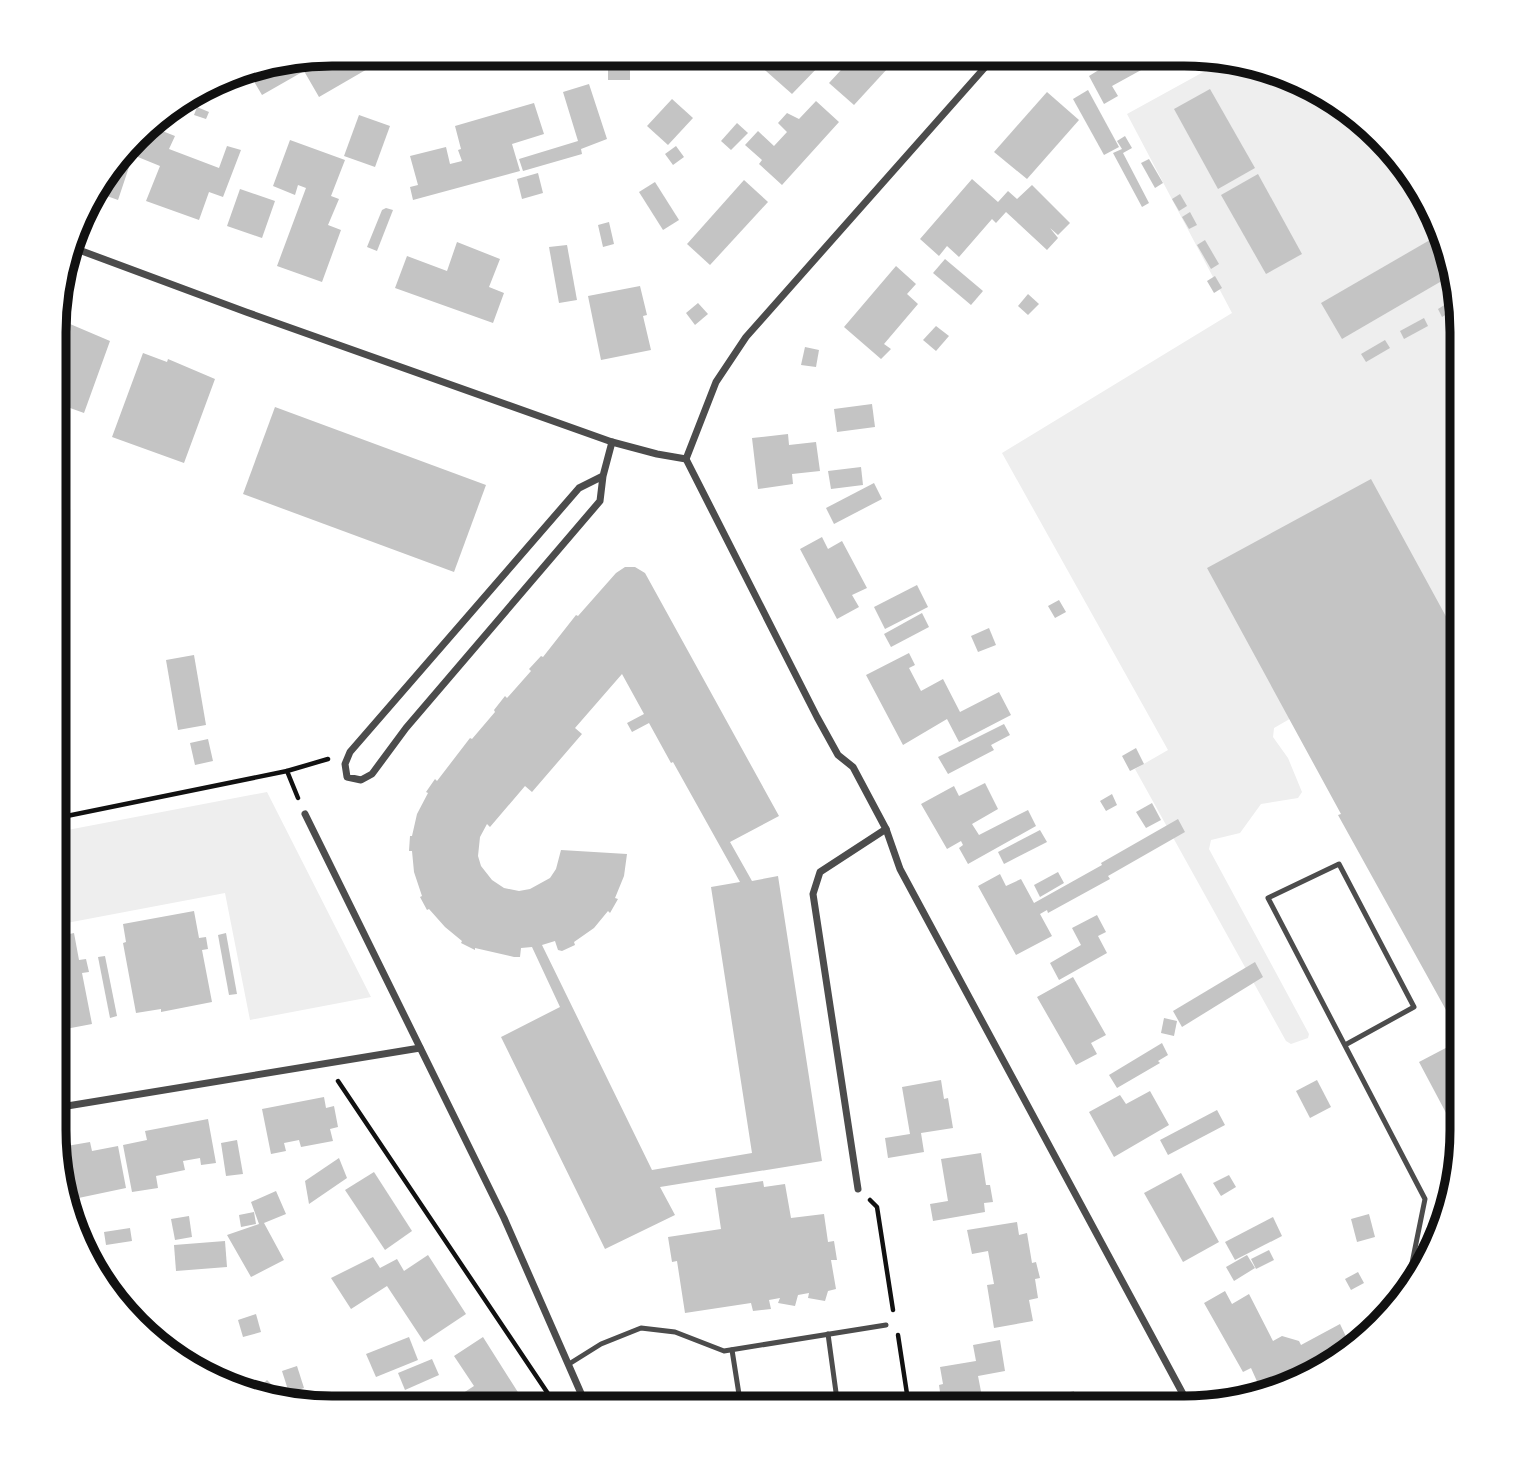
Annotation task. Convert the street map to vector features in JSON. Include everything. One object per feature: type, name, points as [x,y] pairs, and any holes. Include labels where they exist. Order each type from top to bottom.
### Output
[{"type":"street","points":[[986,66],[746,337],[716,382],[686,459],[817,717],[838,755],[853,767],[886,829],[900,869],[1184,1396]]},
{"type":"street","points":[[80,250],[612,442],[686,459]]},
{"type":"street","points":[[603,476],[579,488],[350,752],[345,764],[348,776],[361,780],[372,774],[406,728],[600,501],[612,442]]},
{"type":"street","points":[[305,814],[504,1218],[582,1396]]},
{"type":"street","points":[[858,1188],[813,894],[820,872],[886,829]]},
{"type":"street","points":[[66,1106],[421,1048]]},
{"type":"lane","points":[[1345,1045],[1414,1007],[1339,864],[1268,898],[1425,1199],[1411,1268]]},
{"type":"lane","points":[[569,1364],[601,1344],[641,1328],[675,1332],[724,1351],[886,1325]]},
{"type":"lane","points":[[828,1334],[836,1396]]},
{"type":"lane","points":[[732,1350],[739,1396]]},
{"type":"path","points":[[66,816],[287,771]]},
{"type":"path","points":[[325,1063],[550,1396]]},
{"type":"path","points":[[858,1188],[877,1206],[894,1311]]},
{"type":"path","points":[[896,1324],[907,1396]]},
{"type":"shaded area","points":[[1210,68],[1269,81],[1317,102],[1359,132],[1395,170],[1422,215],[1444,280],[1450,332],[1450,711],[1438,717],[1394,659],[1274,728],[1273,737],[1288,758],[1302,792],[1298,798],[1261,804],[1240,833],[1211,840],[1209,849],[1309,1034],[1308,1038],[1291,1044],[1286,1041],[1135,769],[1168,750],[1002,453],[1232,313],[1127,114]]},
{"type":"shaded area","points":[[267,792],[371,997],[250,1020],[225,893],[66,923],[66,830]]},
{"type":"building","points":[[373,66],[319,97],[304,71],[262,95],[253,79],[315,67]]},
{"type":"building","points":[[608,66],[630,66],[630,80],[608,80]]},
{"type":"building","points":[[760,66],[819,66],[792,94]]},
{"type":"building","points":[[845,66],[890,66],[854,105],[829,83]]},
{"type":"building","points":[[1101,66],[1148,66],[1112,86],[1118,96],[1104,104],[1089,76],[1102,68]]},
{"type":"building","points":[[589,84],[607,139],[581,149],[582,154],[523,171],[519,159],[578,141],[563,92]]},
{"type":"building","points":[[1210,89],[1255,168],[1218,189],[1174,109]]},
{"type":"building","points":[[1088,90],[1119,147],[1104,155],[1073,99]]},
{"type":"building","points":[[1047,92],[1079,120],[1027,179],[994,152]]},
{"type":"building","points":[[672,99],[693,118],[668,145],[647,126]]},
{"type":"building","points":[[816,101],[839,122],[782,185],[759,164],[762,160],[745,145],[758,131],[774,146],[787,132],[778,123],[787,113],[799,119]]},
{"type":"building","points":[[534,103],[544,134],[512,144],[520,171],[413,200],[410,187],[418,185],[410,156],[446,147],[450,164],[462,161],[455,126]]},
{"type":"building","points":[[197,107],[209,112],[206,119],[194,115]]},
{"type":"building","points":[[359,115],[390,126],[375,167],[344,156]]},
{"type":"building","points":[[737,123],[748,133],[731,150],[721,141]]},
{"type":"building","points":[[159,130],[175,136],[169,149],[219,168],[227,146],[241,150],[223,197],[209,192],[199,220],[146,201],[160,166],[134,155]]},
{"type":"building","points":[[1125,136],[1132,148],[1123,153],[1149,203],[1142,207],[1113,153],[1122,149],[1117,141]]},
{"type":"building","points":[[290,140],[345,160],[331,196],[339,199],[328,225],[341,230],[322,282],[277,266],[306,188],[298,185],[295,195],[273,186]]},
{"type":"building","points":[[676,146],[684,157],[673,165],[665,154]]},
{"type":"building","points":[[133,156],[118,200],[104,195]]},
{"type":"building","points":[[1149,159],[1163,183],[1155,188],[1141,163]]},
{"type":"building","points":[[538,173],[543,193],[522,199],[517,179]]},
{"type":"building","points":[[1258,174],[1302,254],[1266,274],[1221,195]]},
{"type":"building","points":[[972,179],[998,202],[1008,191],[1017,199],[1032,185],[1070,223],[1058,235],[1050,228],[1058,238],[1047,250],[1006,212],[996,223],[992,219],[959,257],[947,246],[939,256],[920,239]]},
{"type":"building","points":[[744,180],[768,202],[710,265],[687,244]]},
{"type":"building","points":[[655,182],[679,220],[663,230],[639,192]]},
{"type":"building","points":[[240,189],[275,201],[262,238],[227,226]]},
{"type":"building","points":[[1180,194],[1187,206],[1179,211],[1172,199]]},
{"type":"building","points":[[382,210],[393,210],[377,251],[367,247]]},
{"type":"building","points":[[1190,212],[1197,225],[1189,229],[1182,217]]},
{"type":"building","points":[[609,222],[614,244],[603,247],[598,225]]},
{"type":"building","points":[[1432,239],[1444,280],[1342,339],[1321,303]]},
{"type":"building","points":[[1205,240],[1219,264],[1211,269],[1197,245]]},
{"type":"building","points":[[457,242],[500,259],[489,287],[504,293],[493,323],[395,288],[407,256],[447,271]]},
{"type":"building","points":[[567,245],[577,300],[559,303],[549,247]]},
{"type":"building","points":[[945,259],[983,291],[971,305],[933,273]]},
{"type":"building","points":[[896,266],[916,284],[907,294],[918,304],[884,344],[891,349],[881,359],[844,327]]},
{"type":"building","points":[[1215,276],[1222,288],[1214,293],[1207,281]]},
{"type":"building","points":[[640,286],[647,315],[643,316],[651,350],[601,360],[588,296]]},
{"type":"building","points":[[1028,294],[1039,304],[1028,315],[1018,306]]},
{"type":"building","points":[[698,303],[708,314],[695,325],[686,313]]},
{"type":"building","points":[[1448,303],[1449,313],[1442,317],[1438,309]]},
{"type":"building","points":[[1424,318],[1428,326],[1404,339],[1400,331]]},
{"type":"building","points":[[67,323],[110,341],[84,413],[66,407]]},
{"type":"building","points":[[936,326],[949,336],[936,351],[923,340]]},
{"type":"building","points":[[1385,340],[1390,348],[1366,362],[1361,354]]},
{"type":"building","points":[[805,347],[819,350],[816,367],[801,365]]},
{"type":"building","points":[[143,353],[167,362],[168,359],[215,379],[184,463],[112,437]]},
{"type":"building","points":[[872,404],[875,427],[837,432],[834,409]]},
{"type":"building","points":[[275,407],[486,485],[454,572],[243,494]]},
{"type":"building","points":[[788,434],[789,445],[816,442],[820,471],[792,474],[793,484],[758,489],[752,438]]},
{"type":"building","points":[[861,467],[863,485],[831,489],[828,471]]},
{"type":"building","points":[[1371,479],[1450,624],[1450,1017],[1338,815],[1341,814],[1207,568]]},
{"type":"building","points":[[874,483],[882,499],[834,524],[826,508]]},
{"type":"building","points":[[822,537],[828,549],[842,541],[867,588],[852,595],[859,607],[837,619],[800,549]]},
{"type":"building","points":[[625,567],[635,567],[645,573],[779,816],[730,842],[752,881],[778,876],[822,1161],[660,1187],[675,1215],[605,1249],[501,1037],[560,1007],[532,947],[521,948],[520,957],[514,957],[475,950],[461,943],[462,941],[427,910],[420,897],[422,896],[414,872],[412,851],[409,851],[410,836],[417,814],[435,779],[437,781],[470,738],[472,739],[495,712],[505,696],[507,698],[576,615],[578,616],[616,573]],"holes":[[[622,674],[644,714],[627,723],[632,732],[649,723],[740,882],[711,887],[752,1153],[652,1170],[542,945],[555,941],[558,950],[562,951],[575,945],[574,942],[594,928],[608,911],[610,913],[618,899],[615,898],[624,876],[627,854],[561,850],[556,869],[550,878],[530,889],[519,891],[504,888],[492,880],[481,866],[478,856],[480,837],[487,824],[490,827],[525,786],[532,792],[582,734],[575,728]]]},
{"type":"building","points":[[917,585],[928,607],[885,629],[874,607]]},
{"type":"building","points":[[1059,600],[1066,612],[1055,618],[1048,606]]},
{"type":"building","points":[[922,613],[929,627],[891,647],[884,634]]},
{"type":"building","points":[[989,628],[996,645],[978,652],[971,636]]},
{"type":"building","points":[[909,653],[915,665],[909,668],[921,691],[943,679],[960,712],[999,692],[1011,715],[959,742],[947,719],[903,745],[866,675]]},
{"type":"building","points":[[194,655],[206,725],[178,730],[166,660]]},
{"type":"building","points":[[1004,724],[1010,735],[991,745],[994,750],[948,774],[938,757]]},
{"type":"building","points":[[208,739],[213,761],[195,765],[190,743]]},
{"type":"building","points":[[1136,748],[1144,764],[1130,771],[1122,756]]},
{"type":"building","points":[[985,783],[998,809],[972,824],[979,835],[1028,810],[1036,826],[968,864],[959,848],[963,845],[961,841],[947,849],[921,804],[954,786],[959,796]]},
{"type":"building","points":[[1112,794],[1117,805],[1106,811],[1100,801]]},
{"type":"building","points":[[1152,803],[1161,820],[1146,828],[1136,812]]},
{"type":"building","points":[[1178,819],[1185,832],[1108,876],[1110,879],[1048,913],[1047,910],[1040,914],[1052,936],[1016,955],[978,886],[1000,874],[1006,886],[1021,879],[1034,903]]},
{"type":"building","points":[[1040,830],[1047,842],[1004,864],[998,852]]},
{"type":"building","points":[[1058,872],[1064,883],[1040,897],[1034,885]]},
{"type":"building","points":[[194,911],[199,938],[206,937],[208,949],[202,950],[212,1002],[161,1012],[161,1009],[136,1013],[123,943],[126,942],[123,924]]},
{"type":"building","points":[[1097,915],[1106,932],[1098,936],[1107,953],[1059,980],[1050,963],[1081,945],[1072,928]]},
{"type":"building","points":[[74,933],[79,960],[86,959],[89,972],[82,973],[92,1024],[66,1029],[66,935]]},
{"type":"building","points":[[226,933],[237,994],[229,995],[218,935]]},
{"type":"building","points":[[105,956],[117,1016],[110,1018],[98,957]]},
{"type":"building","points":[[1255,962],[1263,977],[1182,1027],[1173,1011]]},
{"type":"building","points":[[1073,977],[1106,1035],[1091,1043],[1097,1054],[1076,1065],[1037,997]]},
{"type":"building","points":[[1164,1018],[1177,1021],[1174,1036],[1161,1033]]},
{"type":"building","points":[[1162,1043],[1168,1055],[1158,1061],[1160,1063],[1117,1088],[1109,1075]]},
{"type":"building","points":[[1450,1046],[1450,1120],[1419,1062]]},
{"type":"building","points":[[941,1080],[944,1099],[948,1098],[953,1128],[921,1133],[924,1152],[888,1158],[885,1138],[910,1134],[902,1087]]},
{"type":"building","points":[[1317,1080],[1331,1107],[1310,1118],[1296,1091]]},
{"type":"building","points":[[1150,1091],[1169,1125],[1114,1157],[1089,1112],[1120,1095],[1126,1104]]},
{"type":"building","points":[[324,1097],[326,1108],[334,1106],[338,1127],[330,1129],[333,1141],[301,1147],[299,1140],[284,1143],[286,1151],[271,1154],[262,1109]]},
{"type":"building","points":[[1217,1110],[1225,1125],[1168,1155],[1160,1140]]},
{"type":"building","points":[[208,1119],[216,1163],[201,1165],[200,1158],[183,1161],[185,1170],[156,1176],[158,1188],[132,1192],[123,1145],[147,1140],[145,1131]]},
{"type":"building","points":[[237,1140],[243,1174],[226,1176],[221,1143]]},
{"type":"building","points":[[90,1142],[92,1151],[118,1146],[126,1188],[76,1198],[67,1146]]},
{"type":"building","points":[[981,1153],[986,1185],[990,1185],[993,1202],[984,1203],[985,1212],[933,1221],[930,1204],[948,1201],[941,1159]]},
{"type":"building","points":[[339,1158],[347,1178],[309,1204],[305,1181]]},
{"type":"building","points":[[374,1172],[412,1231],[385,1250],[345,1190]]},
{"type":"building","points":[[1181,1173],[1219,1242],[1183,1262],[1144,1193]]},
{"type":"building","points":[[1229,1175],[1236,1187],[1221,1196],[1213,1183]]},
{"type":"building","points":[[763,1181],[764,1187],[785,1184],[791,1218],[824,1214],[828,1242],[834,1241],[837,1260],[831,1260],[836,1289],[828,1291],[825,1301],[808,1298],[809,1293],[798,1295],[795,1306],[778,1303],[780,1298],[769,1300],[771,1309],[753,1311],[751,1303],[685,1313],[677,1261],[672,1262],[668,1237],[721,1229],[715,1188]]},
{"type":"building","points":[[276,1191],[286,1214],[264,1223],[284,1260],[251,1277],[227,1235],[259,1224],[251,1202]]},
{"type":"building","points":[[254,1212],[256,1224],[241,1227],[239,1215]]},
{"type":"building","points":[[1369,1214],[1375,1237],[1357,1242],[1351,1219]]},
{"type":"building","points":[[189,1216],[192,1237],[175,1240],[171,1219]]},
{"type":"building","points":[[1273,1217],[1282,1236],[1235,1260],[1225,1242]]},
{"type":"building","points":[[1017,1222],[1019,1235],[1027,1233],[1032,1263],[1036,1262],[1040,1278],[1035,1279],[1038,1298],[1029,1300],[1033,1321],[994,1328],[987,1285],[994,1284],[988,1251],[972,1254],[967,1230]]},
{"type":"building","points":[[130,1228],[132,1241],[106,1245],[104,1232]]},
{"type":"building","points":[[225,1241],[227,1267],[176,1271],[174,1245]]},
{"type":"building","points":[[1269,1250],[1274,1260],[1256,1269],[1251,1259]]},
{"type":"building","points":[[428,1255],[466,1314],[424,1342],[387,1286],[351,1309],[331,1278],[373,1257],[380,1268],[397,1259],[404,1271]]},
{"type":"building","points":[[1247,1255],[1255,1268],[1234,1281],[1226,1267]]},
{"type":"building","points":[[1358,1272],[1364,1283],[1351,1290],[1345,1279]]},
{"type":"building","points":[[1225,1291],[1232,1304],[1249,1294],[1273,1341],[1282,1336],[1299,1341],[1301,1345],[1340,1324],[1347,1340],[1290,1373],[1258,1384],[1251,1368],[1243,1372],[1204,1303]]},
{"type":"building","points":[[256,1314],[261,1332],[243,1337],[238,1320]]},
{"type":"building","points":[[409,1337],[418,1360],[376,1377],[366,1354]]},
{"type":"building","points":[[483,1337],[520,1396],[459,1396],[474,1386],[454,1356]]},
{"type":"building","points":[[1000,1340],[1005,1371],[978,1376],[982,1396],[941,1396],[939,1385],[943,1384],[940,1367],[976,1361],[973,1345]]},
{"type":"building","points":[[432,1359],[439,1375],[405,1390],[398,1373]]},
{"type":"building","points":[[297,1366],[304,1388],[288,1391],[282,1371]]},
{"type":"building","points":[[267,1380],[276,1389],[264,1386],[262,1385]]},
{"type":"building","points":[[1074,1391],[1075,1396],[1053,1396]]}]
